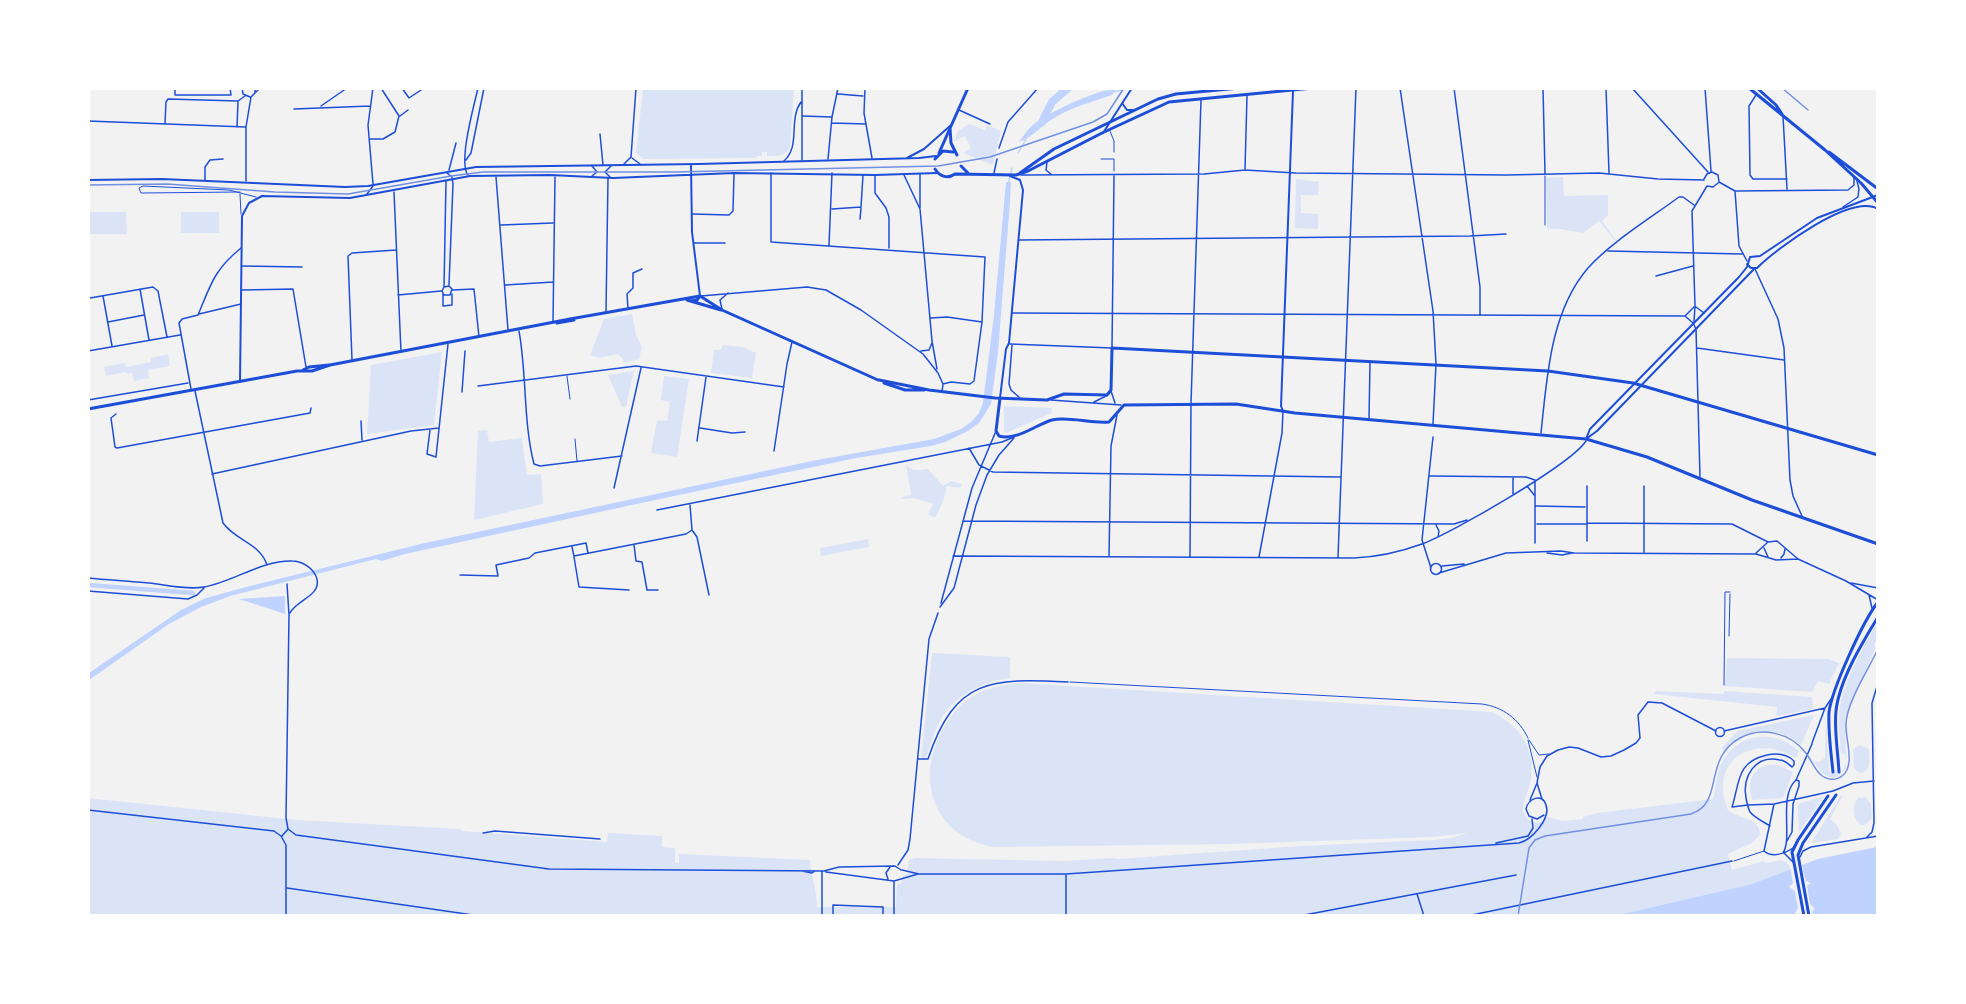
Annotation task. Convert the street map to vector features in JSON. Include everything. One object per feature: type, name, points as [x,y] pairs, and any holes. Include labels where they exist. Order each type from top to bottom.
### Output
[{"type":"main road","points":[[937,156],[968,88]]},
{"type":"main road","points":[[1015,176],[1049,153],[1133,110],[1169,95],[1240,88]]},
{"type":"main road","points":[[935,169],[946,177],[955,174],[1015,176],[1167,103],[1313,88]]},
{"type":"main road","points":[[1749,88],[1825,150],[1875,195],[1878,203]]},
{"type":"main road","points":[[1757,88],[1776,105],[1783,115]]},
{"type":"main road","points":[[937,156],[949,151],[957,155],[951,143],[950,126]]},
{"type":"main road","points":[[1825,150],[1878,189]]},
{"type":"main road","points":[[955,174],[960,166],[970,174]]},
{"type":"main road","points":[[88,409],[304,370],[310,371],[330,365],[464,342],[628,309],[698,300],[700,296],[722,310],[879,380],[942,392],[996,398],[1047,400],[1064,394],[1107,395],[1111,390],[1112,348],[1548,371],[1633,383],[1878,455]]},
{"type":"main road","points":[[687,300],[722,310]]},
{"type":"main road","points":[[1000,398],[996,431],[1001,437],[1017,435],[1055,420],[1107,422],[1113,419],[1124,405],[1191,403],[1236,404],[1283,411],[1586,439],[1647,457],[1752,500],[1878,544]]},
{"type":"main road","points":[[1833,772],[1829,713],[1833,696],[1872,608],[1878,601]]},
{"type":"main road","points":[[1839,772],[1835,716],[1838,700],[1862,644],[1878,617]]},
{"type":"main road","points":[[1809,915],[1798,863],[1799,856],[1803,843],[1836,795]]},
{"type":"main road","points":[[1804,915],[1791,857],[1795,846],[1828,796]]},
{"type":"street","points":[[176,88],[175,95],[231,95],[230,88]]},
{"type":"street","points":[[242,88],[245,96]]},
{"type":"street","points":[[246,183],[246,128],[250,97],[260,88]]},
{"type":"street","points":[[319,108],[347,88]]},
{"type":"street","points":[[373,88],[369,139],[373,185],[376,190],[383,193]]},
{"type":"street","points":[[369,139],[383,139],[395,132],[399,116],[381,88]]},
{"type":"street","points":[[402,88],[409,98],[424,88]]},
{"type":"street","points":[[470,176],[466,174],[464,168],[464,153],[478,88]]},
{"type":"street","points":[[465,161],[471,153],[484,88]]},
{"type":"street","points":[[624,165],[632,157],[636,88]]},
{"type":"street","points":[[802,88],[801,157],[805,161]]},
{"type":"street","points":[[828,160],[831,123],[838,88]]},
{"type":"street","points":[[866,88],[864,113],[873,159]]},
{"type":"street","points":[[999,148],[1008,122],[1038,88]]},
{"type":"street","points":[[1103,133],[1131,88]]},
{"type":"street","points":[[1338,558],[1356,88]]},
{"type":"street","points":[[1400,88],[1433,315],[1436,364],[1433,424]]},
{"type":"street","points":[[1454,88],[1480,287],[1480,315]]},
{"type":"street","points":[[1543,88],[1545,174]]},
{"type":"street","points":[[1606,88],[1609,174]]},
{"type":"street","points":[[1632,88],[1709,172],[1716,174],[1719,182],[1735,190],[1848,190],[1854,185],[1854,176]]},
{"type":"street","points":[[1704,180],[1712,170],[1705,88]]},
{"type":"street","points":[[1259,558],[1282,433],[1283,411],[1281,406],[1293,89]]},
{"type":"street","points":[[837,94],[865,97]]},
{"type":"street","points":[[1245,170],[1247,95]]},
{"type":"street","points":[[1756,95],[1749,106],[1750,175],[1753,179],[1787,179]]},
{"type":"street","points":[[165,123],[166,102],[170,99],[238,101],[245,96],[250,97]]},
{"type":"street","points":[[1190,558],[1191,403],[1201,99]]},
{"type":"street","points":[[237,127],[238,101]]},
{"type":"street","points":[[781,162],[787,158],[792,149],[795,114],[802,101]]},
{"type":"street","points":[[1122,103],[1127,110],[1133,110]]},
{"type":"street","points":[[294,109],[370,106]]},
{"type":"street","points":[[958,110],[990,124]]},
{"type":"street","points":[[399,116],[408,111]]},
{"type":"street","points":[[1783,115],[1787,191]]},
{"type":"street","points":[[802,116],[832,117]]},
{"type":"street","points":[[88,121],[246,128]]},
{"type":"street","points":[[831,123],[867,124]]},
{"type":"street","points":[[902,159],[922,151],[950,126]]},
{"type":"street","points":[[600,134],[603,166]]},
{"type":"street","points":[[449,170],[456,143]]},
{"type":"street","points":[[88,180],[162,179],[345,187],[373,185],[464,168],[902,159],[937,156]]},
{"type":"street","points":[[632,157],[640,165]]},
{"type":"street","points":[[205,181],[205,167],[210,160],[223,159]]},
{"type":"street","points":[[993,175],[997,159]]},
{"type":"street","points":[[1047,161],[1046,170],[1053,175]]},
{"type":"street","points":[[691,164],[693,243],[700,296],[807,286],[821,288],[844,299],[920,351],[938,373]]},
{"type":"street","points":[[606,313],[610,178],[605,172],[611,165]]},
{"type":"street","points":[[591,177],[597,172],[592,166]]},
{"type":"street","points":[[1015,176],[1199,174],[1245,170],[1290,173],[1507,176],[1609,174],[1704,180]]},
{"type":"street","points":[[442,172],[449,174],[452,179],[449,286],[452,291],[452,305],[443,306],[446,180]]},
{"type":"street","points":[[240,382],[242,216],[247,205],[258,197],[363,196],[470,176],[555,175],[610,178],[771,172],[863,175],[938,173]]},
{"type":"street","points":[[771,172],[771,242],[985,257],[982,322],[974,382],[943,384]]},
{"type":"street","points":[[692,214],[729,215],[733,211],[734,173]]},
{"type":"street","points":[[829,246],[832,173]]},
{"type":"street","points":[[920,174],[920,209],[932,341],[938,373],[943,384],[942,392]]},
{"type":"street","points":[[555,175],[553,282],[555,323]]},
{"type":"street","points":[[860,219],[863,175]]},
{"type":"street","points":[[875,175],[875,192],[889,217],[889,249]]},
{"type":"street","points":[[904,175],[920,209]]},
{"type":"street","points":[[1000,398],[1006,348],[1011,344],[1112,348],[1114,175]]},
{"type":"street","points":[[496,176],[508,332]]},
{"type":"street","points":[[1015,176],[1020,180],[1023,190],[1011,313],[1009,384],[1012,391],[1021,399]]},
{"type":"street","points":[[1586,439],[1590,429],[1633,383],[1739,277],[1752,256],[1757,257],[1808,223],[1854,201],[1858,195],[1859,186],[1854,176]]},
{"type":"street","points":[[1704,180],[1707,186]]},
{"type":"street","points":[[1707,186],[1713,187],[1719,182]]},
{"type":"street","points":[[363,196],[369,193],[373,185]]},
{"type":"street","points":[[1700,479],[1692,211],[1707,186]]},
{"type":"street","points":[[1735,190],[1738,246],[1747,263],[1754,269],[1778,319],[1785,360],[1791,489],[1802,517]]},
{"type":"street","points":[[394,191],[401,352]]},
{"type":"street","points":[[1842,207],[1875,195]]},
{"type":"street","points":[[1541,434],[1548,371],[1562,315],[1582,276],[1606,251],[1679,197],[1683,197],[1694,205]]},
{"type":"street","points":[[953,556],[1338,558],[1379,555],[1423,544],[1513,494],[1575,452],[1754,269],[1802,232],[1823,220],[1863,206],[1878,209]]},
{"type":"street","points":[[831,209],[861,207]]},
{"type":"street","points":[[499,225],[554,223]]},
{"type":"street","points":[[1019,240],[1506,234]]},
{"type":"street","points":[[693,243],[725,243]]},
{"type":"street","points":[[198,315],[217,272],[242,248]]},
{"type":"street","points":[[352,361],[349,255],[397,250]]},
{"type":"street","points":[[1606,251],[1742,254]]},
{"type":"street","points":[[1757,257],[1760,261],[1759,266]]},
{"type":"street","points":[[241,266],[302,267]]},
{"type":"street","points":[[1656,276],[1694,266]]},
{"type":"street","points":[[628,309],[627,294],[633,288],[633,273],[642,269]]},
{"type":"street","points":[[504,285],[553,282]]},
{"type":"street","points":[[444,287],[449,286]]},
{"type":"street","points":[[90,298],[153,287],[158,291],[167,337]]},
{"type":"street","points":[[140,289],[150,340]]},
{"type":"street","points":[[241,290],[293,289],[304,370]]},
{"type":"street","points":[[398,295],[443,292],[448,296],[452,291],[474,289],[479,338]]},
{"type":"street","points":[[722,310],[720,300],[728,293]]},
{"type":"street","points":[[103,296],[112,347]]},
{"type":"street","points":[[241,304],[180,321],[181,335],[223,523],[260,550],[267,566]]},
{"type":"street","points":[[1685,316],[1695,306]]},
{"type":"street","points":[[1695,306],[1704,313]]},
{"type":"street","points":[[1011,313],[1685,316],[1694,323]]},
{"type":"street","points":[[108,322],[145,315]]},
{"type":"street","points":[[930,318],[944,317],[982,322]]},
{"type":"street","points":[[519,330],[534,464],[538,466],[622,456]]},
{"type":"street","points":[[88,351],[181,335]]},
{"type":"street","points":[[774,451],[793,341]]},
{"type":"street","points":[[920,351],[929,350],[932,341]]},
{"type":"street","points":[[430,430],[427,454],[436,458],[448,343]]},
{"type":"street","points":[[1697,348],[1785,360]]},
{"type":"street","points":[[462,392],[465,351]]},
{"type":"street","points":[[1369,419],[1370,361]]},
{"type":"street","points":[[478,386],[633,366],[784,387]]},
{"type":"street","points":[[614,488],[641,367]]},
{"type":"street","points":[[697,441],[706,376]]},
{"type":"street","points":[[88,400],[190,383]]},
{"type":"street","points":[[1111,390],[1114,402],[1118,404]]},
{"type":"street","points":[[1093,402],[1107,395]]},
{"type":"street","points":[[1047,400],[1124,405]]},
{"type":"street","points":[[116,414],[111,418],[117,448],[310,413],[311,408]]},
{"type":"street","points":[[1109,557],[1112,438],[1118,412]]},
{"type":"street","points":[[361,421],[362,441]]},
{"type":"street","points":[[212,474],[411,431],[439,428]]},
{"type":"street","points":[[699,428],[732,433],[745,432]]},
{"type":"street","points":[[996,431],[980,466],[940,606],[953,591],[980,491],[989,471],[1006,446],[1017,435]]},
{"type":"street","points":[[657,510],[1006,441],[1017,435]]},
{"type":"street","points":[[1433,437],[1423,544],[1432,573],[1508,553],[1756,554],[1770,558],[1798,559]]},
{"type":"street","points":[[969,448],[980,466],[989,471],[1110,475],[1341,477]]},
{"type":"street","points":[[1429,476],[1526,477],[1535,480]]},
{"type":"street","points":[[1513,477],[1513,494]]},
{"type":"street","points":[[1535,480],[1535,543]]},
{"type":"street","points":[[1527,485],[1535,496]]},
{"type":"street","points":[[1587,486],[1587,541]]},
{"type":"street","points":[[1644,486],[1644,553]]},
{"type":"street","points":[[691,505],[689,508],[692,530],[697,537],[709,595]]},
{"type":"street","points":[[1535,506],[1587,507]]},
{"type":"street","points":[[963,521],[1457,524],[1473,518]]},
{"type":"street","points":[[1436,524],[1439,531],[1437,538]]},
{"type":"street","points":[[1535,524],[1732,524],[1768,542],[1777,541],[1798,559],[1850,583],[1878,601]]},
{"type":"street","points":[[574,556],[686,534],[692,530]]},
{"type":"street","points":[[1756,554],[1768,542]]},
{"type":"street","points":[[460,574],[498,576],[496,565],[529,558],[535,553],[586,543],[588,553]]},
{"type":"street","points":[[634,544],[636,561],[642,562],[647,590],[658,590]]},
{"type":"street","points":[[572,546],[579,587],[629,590]]},
{"type":"street","points":[[1764,547],[1770,558]]},
{"type":"street","points":[[1781,559],[1784,547]]},
{"type":"street","points":[[1546,553],[1560,550],[1574,553]]},
{"type":"street","points":[[1427,558],[1440,566],[1468,564]]},
{"type":"street","points":[[88,578],[182,588],[204,587],[267,566],[290,561],[300,562],[316,577],[315,590],[293,606],[289,615]]},
{"type":"street","points":[[1431,568],[1435,564]]},
{"type":"street","points":[[1439,573],[1440,566]]},
{"type":"street","points":[[1850,583],[1878,588]]},
{"type":"street","points":[[287,584],[289,615],[286,819],[288,829],[299,836],[549,869],[801,871],[810,873],[839,867],[897,866],[909,847],[928,647],[938,613]]},
{"type":"street","points":[[88,591],[188,599],[197,595],[204,587]]},
{"type":"street","points":[[1868,595],[1872,608]]},
{"type":"street","points":[[918,759],[928,759],[934,739],[952,709],[984,686],[1022,679],[1068,682]]},
{"type":"street","points":[[1866,838],[1872,832],[1874,823],[1872,703],[1878,683]]},
{"type":"street","points":[[1787,841],[1785,819],[1793,782],[1796,780],[1812,743],[1825,708],[1833,696]]},
{"type":"street","points":[[1488,845],[1528,836],[1533,828],[1532,818],[1526,811],[1542,762],[1551,753],[1572,747],[1606,757],[1630,747],[1640,738],[1639,712],[1650,701],[1662,703],[1716,731],[1719,736],[1723,735],[1724,731],[1825,708]]},
{"type":"street","points":[[1716,731],[1720,727],[1724,731]]},
{"type":"street","points":[[1770,826],[1752,814],[1748,805],[1745,781],[1753,768],[1761,762],[1783,760],[1792,767],[1794,759],[1772,754],[1756,758],[1748,764],[1737,782],[1732,807],[1748,805],[1774,804],[1833,791],[1853,783],[1874,781]]},
{"type":"street","points":[[1783,853],[1792,832],[1794,799],[1800,784],[1796,780]]},
{"type":"street","points":[[897,866],[901,870],[919,873],[1066,874],[1519,843],[1536,834],[1547,809],[1537,781]]},
{"type":"street","points":[[1530,801],[1537,798],[1543,800]]},
{"type":"street","points":[[1774,804],[1764,851],[1770,855],[1783,853],[1795,846]]},
{"type":"street","points":[[88,810],[270,829],[281,836],[286,845],[286,915]]},
{"type":"street","points":[[1532,818],[1537,819],[1544,815]]},
{"type":"street","points":[[281,836],[288,829]]},
{"type":"street","points":[[483,833],[495,831],[600,838]]},
{"type":"street","points":[[1799,856],[1808,848],[1878,836]]},
{"type":"street","points":[[1783,853],[1791,857]]},
{"type":"street","points":[[1467,915],[1732,861]]},
{"type":"street","points":[[889,880],[886,873],[890,867]]},
{"type":"street","points":[[900,878],[901,870]]},
{"type":"street","points":[[823,871],[894,881],[919,873]]},
{"type":"street","points":[[823,871],[822,915],[890,915]]},
{"type":"street","points":[[1066,874],[1066,915]]},
{"type":"street","points":[[1299,915],[1516,874]]},
{"type":"street","points":[[894,881],[894,915]]},
{"type":"street","points":[[286,888],[480,915]]},
{"type":"street","points":[[1417,893],[1424,915]]},
{"type":"street","points":[[833,915],[833,905],[883,906],[883,915]]},
{"type":"lane","points":[[1109,130],[1114,141],[1114,152]]},
{"type":"lane","points":[[1101,159],[1114,159],[1114,171]]},
{"type":"lane","points":[[1545,174],[1545,225]]},
{"type":"lane","points":[[240,192],[141,193],[139,188],[143,186],[229,190],[240,192],[258,197]]},
{"type":"lane","points":[[240,192],[242,216]]},
{"type":"lane","points":[[566,375],[570,399]]},
{"type":"lane","points":[[574,439],[578,462]]},
{"type":"lane","points":[[1724,685],[1725,592],[1730,592],[1729,636]]},
{"type":"lane","points":[[1068,682],[1482,704],[1499,709],[1513,717],[1539,755],[1551,753]]},
{"type":"lane","points":[[1528,738],[1537,781]]},
{"type":"lane","points":[[1732,861],[1764,851]]},
{"type":"shaded area","points":[[643,89],[794,89],[790,147],[786,153],[780,155],[767,156],[767,152],[762,152],[762,156],[756,158],[643,159],[636,153]]},
{"type":"shaded area","points":[[969,124],[985,130],[987,125],[1001,131],[993,165],[963,153],[971,148],[965,136],[954,141],[958,131]]},
{"type":"shaded area","points":[[1563,177],[1564,196],[1608,195],[1608,215],[1602,221],[1615,241],[1599,221],[1583,233],[1547,229],[1546,178]]},
{"type":"shaded area","points":[[1296,179],[1319,182],[1318,195],[1301,195],[1301,213],[1318,214],[1318,229],[1295,228]]},
{"type":"shaded area","points":[[89,212],[126,212],[127,234],[89,234]]},
{"type":"shaded area","points":[[181,212],[219,212],[219,233],[181,233]]},
{"type":"shaded area","points":[[632,314],[636,335],[642,347],[639,359],[624,363],[618,354],[599,358],[590,355],[604,319]]},
{"type":"shaded area","points":[[723,345],[743,347],[756,353],[752,378],[711,373],[714,350],[721,350]]},
{"type":"shaded area","points":[[442,352],[434,425],[367,434],[371,365]]},
{"type":"shaded area","points":[[168,354],[170,366],[148,370],[149,378],[134,381],[132,373],[127,374],[126,372],[106,376],[104,367],[124,363],[126,367],[151,362],[151,358]]},
{"type":"shaded area","points":[[634,371],[626,407],[622,407],[608,375]]},
{"type":"shaded area","points":[[664,376],[689,379],[677,457],[651,453],[657,420],[667,421],[670,402],[661,400]]},
{"type":"shaded area","points":[[1004,406],[1052,408],[1052,413],[1006,433],[1004,431]]},
{"type":"shaded area","points":[[487,430],[489,442],[522,438],[527,475],[541,474],[543,504],[474,520],[478,431]]},
{"type":"shaded area","points":[[906,464],[913,469],[928,469],[943,486],[951,481],[962,484],[960,488],[947,486],[943,502],[935,518],[928,514],[933,504],[914,498],[902,499],[901,497],[911,495]]},
{"type":"shaded area","points":[[868,539],[869,547],[821,556],[820,548]]},
{"type":"shaded area","points":[[1877,623],[1877,638],[1874,646],[1876,647],[1845,717],[1846,762],[1845,754],[1841,754],[1839,718],[1841,702],[1854,666]]},
{"type":"shaded area","points":[[932,653],[1010,657],[1010,678],[976,688],[957,700],[936,729],[925,759],[921,758]]},
{"type":"shaded area","points":[[1727,658],[1828,659],[1839,663],[1829,684],[1818,681],[1812,692],[1725,686]]},
{"type":"shaded area","points":[[1020,683],[1492,712],[1511,724],[1529,751],[1532,772],[1523,811],[1527,819],[1534,822],[1541,822],[1548,817],[1562,821],[1583,819],[1583,817],[1597,813],[1713,799],[1720,766],[1729,752],[1747,740],[1758,737],[1780,739],[1799,751],[1796,758],[1765,748],[1750,750],[1738,756],[1729,765],[1724,778],[1723,793],[1728,810],[1757,825],[1760,835],[1752,843],[1728,854],[1732,870],[1764,861],[1765,863],[1782,860],[1788,864],[1791,871],[1752,884],[1614,916],[1525,916],[1525,914],[1516,916],[89,915],[88,798],[297,820],[460,829],[462,831],[607,842],[608,833],[662,836],[662,847],[675,848],[675,863],[679,863],[679,854],[810,860],[817,907],[896,907],[897,884],[901,883],[903,876],[907,874],[909,860],[915,858],[1062,861],[1117,859],[1301,846],[1432,840],[1467,833],[1433,837],[1231,844],[994,847],[973,841],[956,831],[943,818],[935,802],[931,785],[931,766],[935,746],[949,719],[968,699],[986,690]]},
{"type":"shaded area","points":[[1656,691],[1724,694],[1724,691],[1812,697],[1813,709],[1776,716],[1777,707],[1654,694]]},
{"type":"shaded area","points":[[1814,715],[1801,745],[1782,734],[1762,731],[1742,736],[1724,750],[1722,748],[1737,731]]},
{"type":"shaded area","points":[[1826,717],[1829,772],[1842,772],[1837,777],[1823,774],[1813,761],[1819,762],[1825,758]]},
{"type":"shaded area","points":[[1860,745],[1869,749],[1869,766],[1862,773],[1856,771],[1854,766],[1853,749]]},
{"type":"shaded area","points":[[1767,765],[1778,765],[1793,772],[1783,798],[1752,800],[1750,783],[1753,774]]},
{"type":"shaded area","points":[[1843,795],[1830,819],[1837,825],[1841,834],[1838,839],[1811,843]]},
{"type":"shaded area","points":[[1824,796],[1799,832],[1798,804]]},
{"type":"shaded area","points":[[1865,797],[1871,804],[1872,818],[1865,825],[1861,825],[1854,816],[1854,809],[1858,798]]},
{"type":"water","points":[[1116,89],[1112,95],[1061,114],[1019,142],[1032,125],[1054,112],[1087,96]]},
{"type":"water","points":[[1006,182],[1011,182],[1010,202],[998,352],[991,404],[979,423],[968,431],[931,446],[856,458],[405,554],[382,561],[376,559],[230,596],[201,607],[169,624],[89,680],[89,673],[181,610],[206,598],[425,543],[812,461],[934,439],[961,429],[979,413],[983,403],[994,315]]},
{"type":"water","points":[[285,596],[285,614],[239,599]]},
{"type":"water","points":[[1877,847],[1877,915],[1614,916],[1752,884],[1818,859]]},
{"type":"pier","points":[[1801,862],[1806,881],[1811,883],[1807,886],[1810,904],[1815,909],[1812,911],[1813,915],[1795,913],[1798,908],[1795,891],[1789,887],[1793,883],[1790,866]]},
{"type":"waterway","points":[[1042,122],[1052,102],[1068,88]]},
{"type":"waterway","points":[[1113,92],[1130,88]]},
{"type":"waterway","points":[[1018,153],[1026,139]]},
{"type":"waterway","points":[[1009,181],[1012,168]]},
{"type":"waterway","points":[[88,585],[193,593]]},
{"type":"tram line","points":[[88,185],[167,184],[275,192],[348,194],[483,172],[675,172],[938,166],[990,157],[1093,122],[1107,114],[1124,88]]},
{"type":"tram line","points":[[1782,88],[1808,110]]},
{"type":"tram line","points":[[1518,916],[1529,848],[1535,840],[1545,836],[1691,814],[1708,800],[1721,757],[1728,747],[1748,734],[1766,732],[1784,736],[1799,745],[1823,777],[1840,778],[1846,771],[1849,759],[1847,716],[1854,696],[1878,649]]}]
